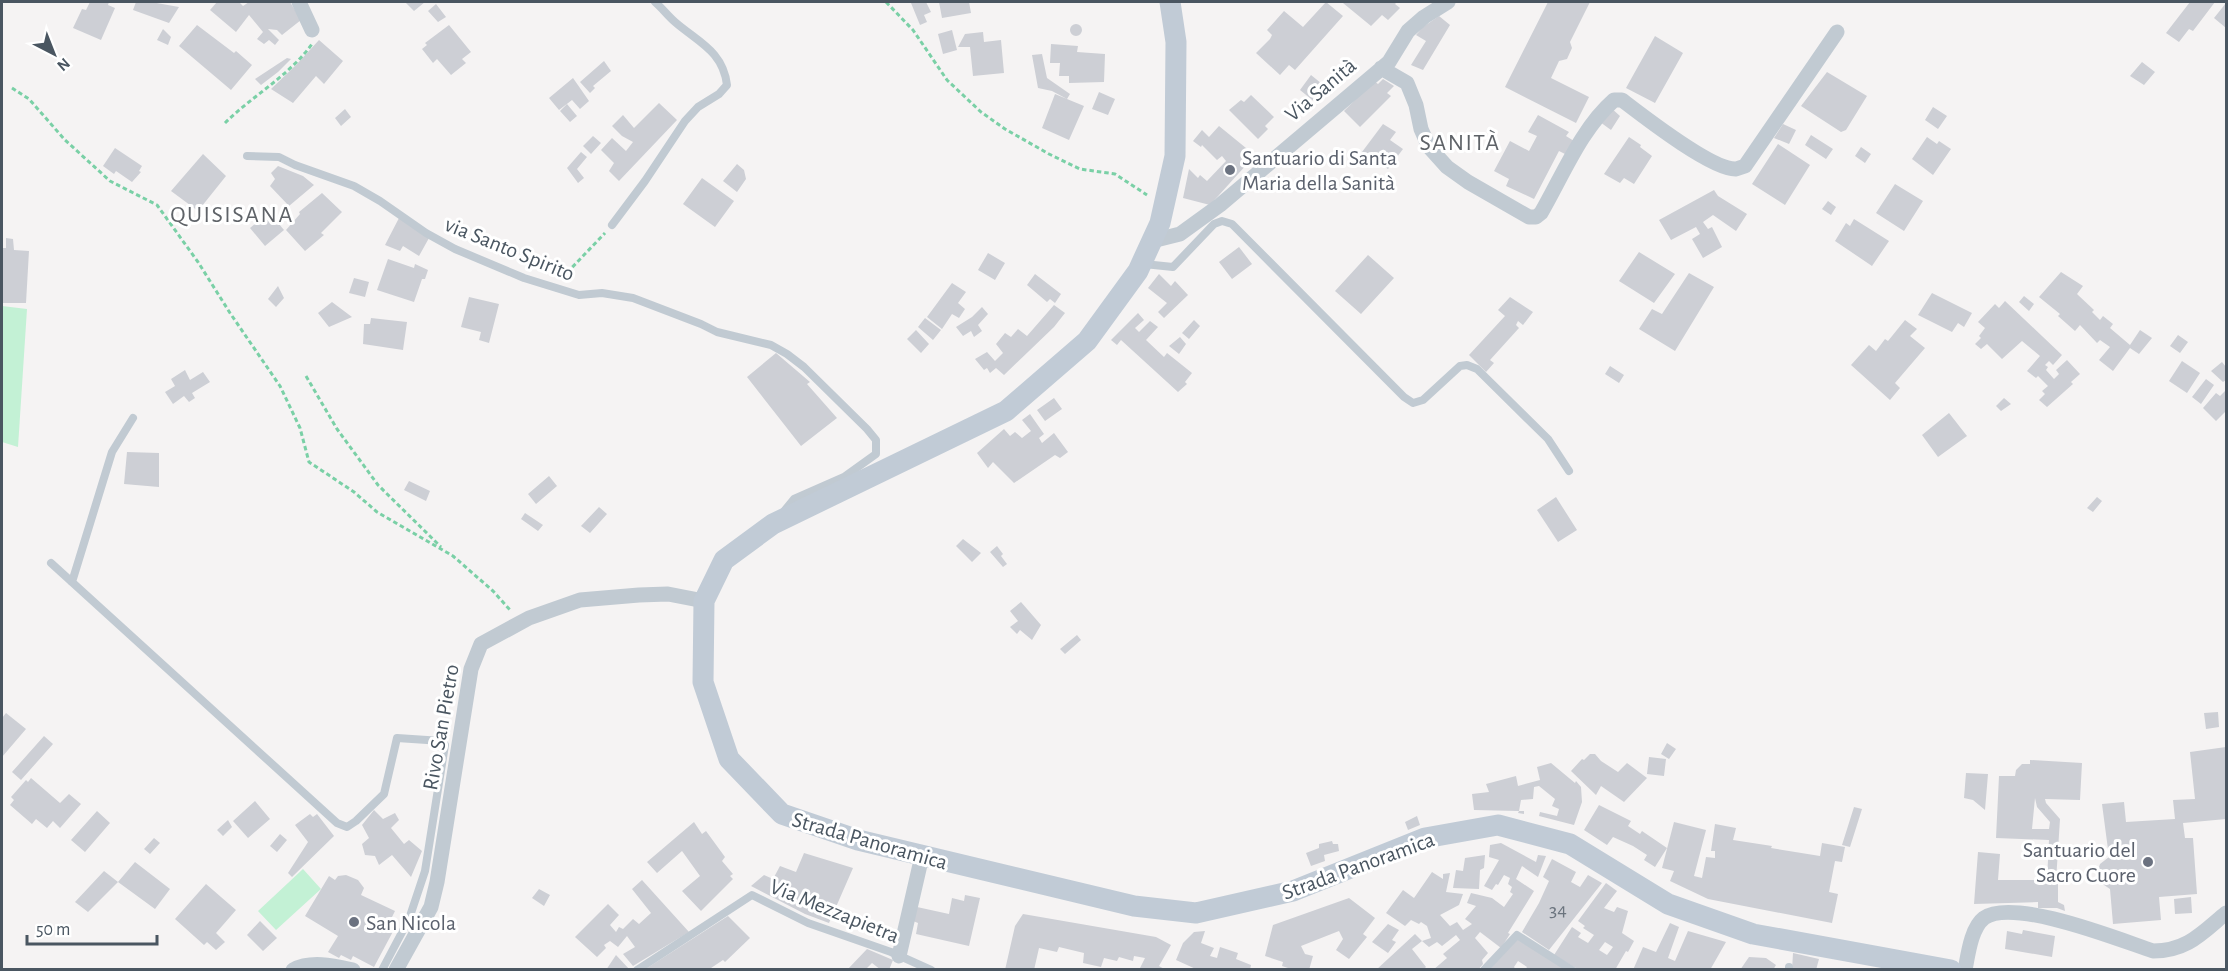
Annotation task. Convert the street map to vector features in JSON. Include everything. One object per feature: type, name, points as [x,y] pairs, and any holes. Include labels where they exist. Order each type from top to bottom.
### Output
[{"type":"main road","name":"Strada Panoramica","points":[[1170,2],[1176,42],[1175,156],[1160,223],[1142,264],[1087,341],[1006,411],[776,523],[724,560],[704,601],[702,682],[729,759],[782,814],[858,840],[1134,906],[1196,913],[1293,891],[1425,838],[1498,825],[1570,843],[1668,904],[1754,934],[1951,969]]},
{"type":"street","points":[[299,2],[312,30]]},
{"type":"street","name":"Via Sanità","points":[[1152,241],[1180,234],[1220,204],[1389,62],[1408,32],[1424,17],[1448,2]]},
{"type":"street","points":[[1381,68],[1407,83],[1429,147],[1447,167],[1517,211],[1529,217],[1536,217],[1541,213],[1585,134],[1602,110],[1614,99],[1622,100],[1702,156],[1735,169],[1745,166],[1837,32]]},
{"type":"street","name":"Rivo San Pietro","points":[[396,969],[431,907],[471,669],[481,644],[521,622],[580,600],[668,594],[704,601]]},
{"type":"street","points":[[899,956],[922,856]]},
{"type":"street","points":[[1965,969],[1976,930],[1983,919],[1994,914],[2022,913],[2050,917],[2153,951],[2161,951],[2180,948],[2191,942],[2226,913]]},
{"type":"street","points":[[293,969],[326,964],[353,969]]},
{"type":"lane","points":[[612,225],[685,121],[727,85],[725,69],[717,58],[707,47],[673,21],[655,2]]},
{"type":"lane","name":"via Santo Spirito","points":[[247,156],[279,157],[354,186],[426,233],[456,249],[524,278],[579,295],[602,293],[633,298],[717,332],[771,345],[787,354],[804,367],[876,440],[876,454],[844,477],[794,499],[776,523]]},
{"type":"lane","points":[[1142,264],[1173,267],[1214,224],[1222,221],[1232,224],[1404,397],[1413,403],[1423,400],[1460,366],[1467,365],[1477,369],[1548,439],[1569,471]]},
{"type":"lane","points":[[72,582],[112,452],[133,418]]},
{"type":"lane","points":[[51,563],[337,823],[347,827],[384,794],[397,738],[441,741],[445,745],[425,871],[409,919],[382,969]]},
{"type":"lane","name":"Via Mezzapietra","points":[[637,969],[752,895],[808,923],[931,969]]},
{"type":"lane","points":[[1484,969],[1517,935],[1572,969]]},
{"type":"path","points":[[886,2],[913,30],[947,80],[981,112],[1048,154],[1080,169],[1114,174],[1165,205]]},
{"type":"path","points":[[225,123],[241,107],[275,82],[312,46],[312,30]]},
{"type":"path","points":[[12,88],[29,99],[65,140],[110,181],[157,205],[280,386],[300,428],[309,462],[354,492],[377,512],[453,556],[493,591],[521,622]]},
{"type":"path","points":[[556,287],[566,272],[612,225]]},
{"type":"path","points":[[306,376],[337,429],[378,484],[444,551]]},
{"type":"green space","points":[[2,306],[27,309],[18,447],[2,442]]},
{"type":"green space","points":[[303,869],[321,889],[276,930],[258,911]]},
{"type":"building","points":[[90,2],[109,2],[108,5],[115,8],[101,40],[73,28],[82,9],[86,10]]},
{"type":"building","points":[[136,2],[179,7],[169,23],[133,10]]},
{"type":"building","points":[[217,2],[239,2],[243,6],[249,2],[290,2],[301,20],[282,35],[277,30],[268,29],[279,40],[275,45],[269,40],[264,44],[257,39],[263,32],[249,15],[236,32],[210,10]]},
{"type":"building","points":[[405,2],[425,2],[414,11]]},
{"type":"building","points":[[926,2],[931,12],[924,15],[927,22],[920,25],[911,3]]},
{"type":"building","points":[[939,2],[969,2],[971,13],[942,18]]},
{"type":"building","points":[[1326,2],[1343,16],[1295,70],[1289,65],[1280,75],[1256,53],[1270,39],[1272,35],[1267,30],[1284,11],[1303,27]]},
{"type":"building","points":[[1344,2],[1397,2],[1395,4],[1400,8],[1388,20],[1382,15],[1371,26]]},
{"type":"building","points":[[1548,2],[1590,2],[1570,42],[1572,48],[1567,59],[1559,61],[1551,78],[1589,97],[1576,123],[1505,87]]},
{"type":"building","points":[[2190,2],[2215,2],[2193,31],[2189,29],[2179,42],[2166,33]]},
{"type":"building","points":[[2226,3],[2226,28],[2214,18]]},
{"type":"building","points":[[436,4],[446,17],[438,22],[428,11]]},
{"type":"building","points":[[1439,16],[1450,25],[1423,70],[1411,65],[1426,41],[1416,35]]},
{"type":"building","points":[[1076,24],[1082,30],[1076,36],[1070,30]]},
{"type":"building","points":[[197,25],[234,53],[236,51],[252,65],[231,90],[179,46]]},
{"type":"building","points":[[449,25],[471,52],[462,59],[466,63],[451,75],[437,59],[433,63],[422,49],[427,45],[425,43]]},
{"type":"building","points":[[163,29],[171,37],[168,45],[157,40]]},
{"type":"building","points":[[952,30],[957,50],[943,54],[938,34]]},
{"type":"building","points":[[983,32],[984,42],[1001,40],[1004,73],[973,76],[970,47],[958,47],[965,34]]},
{"type":"building","points":[[1655,36],[1683,53],[1655,103],[1626,88]]},
{"type":"building","points":[[319,40],[343,61],[324,84],[316,76],[293,103],[271,89],[296,65]]},
{"type":"building","points":[[1051,44],[1078,46],[1077,52],[1105,54],[1104,82],[1069,83],[1069,76],[1059,76],[1060,63],[1050,63]]},
{"type":"building","points":[[1042,54],[1047,78],[1070,94],[1067,99],[1052,91],[1038,88],[1032,55]]},
{"type":"building","points":[[287,58],[291,59],[261,85],[255,79]]},
{"type":"building","points":[[604,61],[611,71],[593,86],[595,88],[590,93],[580,82]]},
{"type":"building","points":[[2142,62],[2155,72],[2144,85],[2130,76]]},
{"type":"building","points":[[1827,72],[1867,96],[1846,130],[1841,132],[1801,106]]},
{"type":"building","points":[[1311,75],[1327,88],[1316,103],[1300,90]]},
{"type":"building","points":[[573,78],[589,101],[580,109],[572,100],[559,110],[549,98]]},
{"type":"building","points":[[1383,79],[1394,86],[1387,93],[1391,96],[1360,127],[1344,111],[1374,81],[1378,84]]},
{"type":"building","points":[[1099,92],[1115,99],[1108,115],[1092,109]]},
{"type":"building","points":[[1055,94],[1084,106],[1069,140],[1042,128]]},
{"type":"building","points":[[1251,95],[1274,117],[1265,126],[1268,129],[1258,139],[1229,110],[1241,100],[1244,102]]},
{"type":"building","points":[[659,103],[677,120],[619,181],[609,171],[614,163],[601,150],[612,138],[626,151],[633,142],[622,136],[612,126],[623,115],[634,128]]},
{"type":"building","points":[[567,104],[577,116],[570,122],[560,111]]},
{"type":"building","points":[[1610,107],[1620,116],[1611,130],[1600,122]]},
{"type":"building","points":[[1933,107],[1947,116],[1938,129],[1925,120]]},
{"type":"building","points":[[345,109],[351,117],[341,126],[335,118]]},
{"type":"building","points":[[1538,115],[1569,132],[1566,136],[1574,141],[1567,155],[1559,151],[1534,199],[1506,186],[1509,179],[1494,171],[1510,141],[1529,151],[1537,136],[1528,132]]},
{"type":"building","points":[[1383,124],[1396,132],[1390,140],[1403,149],[1388,169],[1362,152]]},
{"type":"building","points":[[1783,124],[1796,130],[1789,144],[1774,138]]},
{"type":"building","points":[[1219,126],[1257,157],[1250,165],[1248,163],[1210,205],[1183,198],[1189,169],[1198,178],[1200,175],[1207,181],[1226,161],[1222,156],[1217,160],[1202,145],[1201,147],[1193,141],[1202,130],[1209,137]]},
{"type":"building","points":[[1811,135],[1833,149],[1826,159],[1805,145]]},
{"type":"building","points":[[593,136],[601,143],[591,154],[583,146]]},
{"type":"building","points":[[1629,137],[1652,156],[1634,184],[1624,178],[1620,183],[1604,174]]},
{"type":"building","points":[[1927,137],[1951,149],[1933,175],[1912,159]]},
{"type":"building","points":[[1778,144],[1810,165],[1785,205],[1752,184]]},
{"type":"building","points":[[1861,147],[1871,154],[1865,163],[1855,156]]},
{"type":"building","points":[[115,148],[142,166],[139,171],[141,172],[132,182],[116,171],[114,174],[103,166]]},
{"type":"building","points":[[581,152],[587,157],[577,169],[584,178],[578,183],[567,168]]},
{"type":"building","points":[[203,154],[226,176],[198,211],[171,191]]},
{"type":"building","points":[[737,164],[744,170],[746,179],[737,192],[723,181]]},
{"type":"building","points":[[278,166],[303,176],[314,185],[289,206],[270,186],[275,179],[271,173]]},
{"type":"building","points":[[702,178],[734,201],[715,227],[683,204]]},
{"type":"building","points":[[1895,184],[1923,201],[1904,231],[1876,213]]},
{"type":"building","points":[[1714,190],[1718,196],[1747,214],[1736,231],[1713,215],[1703,222],[1708,229],[1712,227],[1722,247],[1703,258],[1692,239],[1700,234],[1696,227],[1671,240],[1659,220]]},
{"type":"building","points":[[322,193],[342,212],[321,233],[324,235],[305,251],[286,230],[300,214],[299,212]]},
{"type":"building","points":[[1828,201],[1836,207],[1831,215],[1822,209]]},
{"type":"building","points":[[269,212],[284,230],[265,246],[250,228]]},
{"type":"building","points":[[399,218],[429,238],[419,256],[403,246],[400,251],[385,245]]},
{"type":"building","points":[[1854,219],[1889,241],[1872,266],[1835,241],[1846,223],[1850,226]]},
{"type":"building","points":[[6,238],[13,239],[14,250],[29,251],[26,303],[2,303],[2,248],[6,248]]},
{"type":"building","points":[[1239,247],[1252,264],[1232,279],[1219,262]]},
{"type":"building","points":[[1639,252],[1675,274],[1654,303],[1619,281]]},
{"type":"building","points":[[988,253],[1005,263],[995,280],[978,270]]},
{"type":"building","points":[[1368,255],[1394,278],[1361,314],[1335,291]]},
{"type":"building","points":[[388,259],[414,268],[415,264],[428,270],[425,279],[422,279],[414,302],[377,290]]},
{"type":"building","points":[[2061,272],[2083,286],[2077,294],[2094,310],[2092,312],[2100,320],[2103,316],[2113,324],[2110,328],[2130,345],[2140,330],[2152,338],[2139,354],[2130,348],[2113,371],[2099,360],[2110,347],[2100,340],[2097,343],[2080,325],[2075,331],[2058,316],[2060,314],[2039,297]]},
{"type":"building","points":[[1689,273],[1714,287],[1675,351],[1639,329],[1652,309],[1662,314]]},
{"type":"building","points":[[1035,274],[1061,294],[1055,303],[1050,299],[1047,302],[1027,285]]},
{"type":"building","points":[[1159,274],[1171,286],[1175,281],[1188,295],[1164,318],[1158,312],[1167,303],[1148,288]]},
{"type":"building","points":[[354,278],[369,282],[365,297],[349,293]]},
{"type":"building","points":[[952,283],[966,292],[958,303],[965,309],[959,318],[952,314],[942,329],[927,317]]},
{"type":"building","points":[[278,286],[284,298],[276,307],[268,299]]},
{"type":"building","points":[[1932,293],[1972,313],[1964,327],[1958,323],[1952,332],[1918,315]]},
{"type":"building","points":[[2024,296],[2034,304],[2029,311],[2019,302]]},
{"type":"building","points":[[469,297],[499,304],[489,343],[479,340],[481,332],[461,327]]},
{"type":"building","points":[[1510,297],[1533,312],[1523,325],[1518,321],[1516,325],[1519,328],[1490,360],[1494,363],[1486,372],[1469,355],[1505,316],[1498,310]]},
{"type":"building","points":[[2005,301],[2062,355],[2053,365],[2049,361],[2045,365],[2048,367],[2046,370],[2054,379],[2059,374],[2056,370],[2067,360],[2080,374],[2071,382],[2073,384],[2047,407],[2039,400],[2045,394],[2042,391],[2048,386],[2038,376],[2036,378],[2027,371],[2040,356],[2022,341],[2002,359],[1987,344],[1981,349],[1975,344],[1981,338],[1979,336],[1985,328],[1978,322],[1995,304],[1999,308]]},
{"type":"building","points":[[332,302],[352,317],[329,327],[318,313]]},
{"type":"building","points":[[1054,305],[1065,313],[1054,327],[1004,375],[996,368],[990,373],[987,368],[984,370],[975,359],[987,352],[995,361],[1003,353],[996,344],[1005,333],[1011,337],[1018,329],[1027,336]]},
{"type":"building","points":[[982,307],[988,314],[978,325],[982,331],[974,337],[971,331],[963,336],[956,327],[972,317]]},
{"type":"building","points":[[1138,313],[1144,320],[1135,328],[1139,332],[1150,321],[1158,327],[1146,340],[1164,357],[1167,353],[1192,373],[1185,382],[1187,384],[1178,392],[1121,340],[1117,345],[1111,340]]},
{"type":"building","points":[[371,318],[407,322],[403,350],[363,344],[364,324],[370,324]]},
{"type":"building","points":[[925,318],[941,330],[933,340],[918,327]]},
{"type":"building","points":[[1194,320],[1200,326],[1189,339],[1182,333]]},
{"type":"building","points":[[1905,320],[1917,329],[1910,336],[1925,348],[1895,383],[1900,388],[1890,400],[1851,365],[1869,345],[1876,351],[1885,339],[1888,341]]},
{"type":"building","points":[[916,330],[929,344],[921,353],[907,339]]},
{"type":"building","points":[[2178,335],[2188,342],[2180,353],[2170,346]]},
{"type":"building","points":[[1180,337],[1186,344],[1179,354],[1169,346]]},
{"type":"building","points":[[776,353],[810,382],[807,384],[837,418],[801,446],[747,377]]},
{"type":"building","points":[[2182,361],[2200,373],[2187,393],[2169,381]]},
{"type":"building","points":[[2222,362],[2226,367],[2226,380],[2223,382],[2211,371]]},
{"type":"building","points":[[1610,366],[1624,375],[1619,383],[1605,374]]},
{"type":"building","points":[[185,370],[190,380],[203,372],[210,382],[192,393],[195,398],[189,402],[184,396],[173,404],[165,392],[175,386],[171,379]]},
{"type":"building","points":[[2206,379],[2214,385],[2201,404],[2192,397]]},
{"type":"building","points":[[2226,390],[2226,411],[2216,421],[2203,408],[2216,393],[2220,396]]},
{"type":"building","points":[[1054,398],[1062,409],[1045,421],[1037,410]]},
{"type":"building","points":[[2004,398],[2011,404],[2001,411],[1996,406]]},
{"type":"building","points":[[1949,413],[1967,436],[1938,457],[1922,435]]},
{"type":"building","points":[[1030,414],[1044,434],[1039,438],[1042,443],[1054,433],[1068,452],[1060,458],[1055,455],[1014,483],[993,462],[988,468],[977,453],[1004,429],[1010,436],[1015,432],[1022,438],[1031,431],[1022,420]]},
{"type":"building","points":[[127,452],[159,453],[159,487],[124,484]]},
{"type":"building","points":[[549,476],[557,486],[536,504],[528,494]]},
{"type":"building","points":[[409,481],[430,491],[426,501],[404,490]]},
{"type":"building","points":[[1556,497],[1577,530],[1558,542],[1537,510]]},
{"type":"building","points":[[2097,497],[2102,501],[2093,512],[2087,508]]},
{"type":"building","points":[[599,507],[607,514],[590,533],[581,526]]},
{"type":"building","points":[[525,513],[543,525],[538,531],[521,519]]},
{"type":"building","points":[[963,539],[981,553],[972,562],[956,546]]},
{"type":"building","points":[[997,546],[1007,564],[1003,567],[990,552]]},
{"type":"building","points":[[1021,602],[1041,625],[1032,640],[1020,630],[1017,634],[1010,627],[1018,621],[1010,611]]},
{"type":"building","points":[[1077,635],[1081,640],[1065,654],[1060,649]]},
{"type":"building","points":[[2218,712],[2219,727],[2206,729],[2204,713]]},
{"type":"building","points":[[6,713],[26,729],[2,757],[2,718]]},
{"type":"building","points":[[44,736],[53,744],[21,780],[12,772]]},
{"type":"building","points":[[1667,743],[1676,749],[1669,759],[1661,754]]},
{"type":"building","name":"Santuario del Sacro Cuore","points":[[2226,747],[2226,819],[2183,823],[2185,838],[2193,838],[2197,894],[2159,897],[2161,920],[2113,924],[2110,889],[2101,883],[2097,873],[2100,864],[2109,857],[2102,804],[2124,802],[2126,822],[2175,819],[2173,800],[2195,799],[2190,752]]},
{"type":"building","points":[[1590,754],[1595,754],[1601,761],[1618,772],[1627,763],[1647,778],[1624,802],[1601,786],[1596,795],[1571,771]]},
{"type":"building","points":[[1649,757],[1666,759],[1664,776],[1647,774]]},
{"type":"building","points":[[2030,760],[2082,763],[2080,800],[2045,799],[2060,819],[2056,881],[2058,881],[2058,902],[2064,905],[2065,911],[2057,908],[2038,908],[2038,902],[1974,904],[1978,852],[2000,854],[1998,880],[2047,880],[2049,840],[1996,838],[1999,776],[2015,776],[2016,770],[2022,764],[2030,764]],"holes":[[[2035,798],[2037,807],[2050,822],[2049,829],[2032,829]]]},
{"type":"building","points":[[1551,763],[1581,787],[1582,802],[1574,825],[1539,816],[1540,812],[1557,816],[1559,809],[1552,806],[1555,799],[1539,786],[1534,787],[1533,799],[1521,800],[1519,811],[1474,810],[1472,794],[1489,792],[1486,784],[1516,776],[1518,786],[1540,780],[1537,767]]},
{"type":"building","points":[[1966,773],[1988,774],[1985,810],[1973,800],[1964,798]]},
{"type":"building","points":[[31,778],[60,803],[69,794],[81,804],[60,828],[53,821],[47,828],[36,819],[32,824],[10,805],[14,800],[11,797],[26,780],[28,782]]},
{"type":"building","points":[[255,801],[270,819],[248,838],[233,821]]},
{"type":"building","points":[[1599,805],[1631,821],[1628,826],[1640,834],[1642,831],[1667,848],[1655,867],[1644,860],[1647,855],[1633,846],[1613,837],[1607,845],[1584,830]]},
{"type":"building","points":[[1854,807],[1862,809],[1850,847],[1842,845]]},
{"type":"building","points":[[374,810],[383,819],[395,813],[399,820],[391,828],[404,844],[409,840],[422,851],[411,877],[392,855],[379,865],[375,856],[365,855],[362,844],[369,838],[362,825]]},
{"type":"building","points":[[97,811],[110,823],[85,852],[71,840]]},
{"type":"building","points":[[310,814],[313,817],[317,814],[334,836],[292,877],[288,873],[308,842],[295,825]]},
{"type":"building","points":[[1417,816],[1420,825],[1408,830],[1405,822]]},
{"type":"building","points":[[228,820],[232,827],[223,836],[217,830]]},
{"type":"building","points":[[694,822],[702,834],[706,831],[725,857],[722,861],[733,874],[730,876],[733,879],[701,911],[682,891],[700,876],[682,851],[657,873],[647,862]]},
{"type":"building","points":[[1674,822],[1706,830],[1694,876],[1702,878],[1706,857],[1715,858],[1715,851],[1711,851],[1715,824],[1736,828],[1733,840],[1772,846],[1771,848],[1820,856],[1822,843],[1845,847],[1842,862],[1835,861],[1829,892],[1838,894],[1832,923],[1708,899],[1670,881],[1674,871],[1662,868]]},
{"type":"building","points":[[280,834],[287,840],[277,852],[270,846]]},
{"type":"building","points":[[154,838],[160,843],[150,854],[144,849]]},
{"type":"building","points":[[1332,841],[1333,844],[1338,844],[1339,851],[1324,855],[1325,861],[1311,866],[1306,853],[1319,848],[1319,844]]},
{"type":"building","points":[[1501,843],[1536,862],[1538,855],[1546,856],[1538,877],[1522,866],[1516,879],[1534,891],[1501,948],[1480,932],[1475,938],[1488,953],[1478,970],[1433,970],[1447,958],[1443,954],[1460,940],[1456,935],[1442,946],[1437,942],[1429,947],[1422,941],[1431,938],[1427,926],[1411,920],[1405,926],[1386,913],[1403,890],[1414,898],[1432,872],[1443,879],[1443,874],[1450,873],[1446,892],[1463,894],[1459,905],[1440,915],[1450,926],[1457,922],[1463,930],[1472,924],[1465,919],[1476,906],[1467,903],[1471,893],[1492,898],[1504,907],[1513,894],[1510,892],[1512,887],[1508,884],[1510,878],[1504,875],[1492,890],[1484,886],[1499,860],[1489,857],[1490,845]]},
{"type":"building","points":[[804,853],[853,868],[829,923],[805,914],[751,886],[764,875],[773,879],[780,866],[796,872]]},
{"type":"building","points":[[1485,855],[1484,868],[1480,870],[1479,889],[1453,888],[1456,870],[1463,871],[1465,858]]},
{"type":"building","points":[[1552,859],[1576,872],[1571,882],[1580,887],[1588,875],[1602,883],[1549,950],[1522,932],[1549,881],[1543,877]]},
{"type":"building","points":[[135,862],[170,889],[155,909],[118,882]]},
{"type":"building","points":[[104,871],[118,882],[88,912],[75,902]]},
{"type":"building","name":"San Nicola","points":[[346,875],[358,880],[364,888],[361,895],[395,911],[390,921],[397,924],[374,967],[353,956],[351,960],[341,955],[339,958],[328,952],[338,936],[305,916],[329,876],[335,880],[338,876]]},
{"type":"building","points":[[642,880],[689,932],[633,966],[623,954],[635,947],[627,936],[618,947],[610,941],[604,945],[606,948],[597,957],[575,937],[608,904],[619,915],[610,925],[616,932],[619,927],[623,929],[633,919],[639,924],[651,913],[632,889]]},
{"type":"building","points":[[1606,883],[1617,891],[1604,908],[1614,912],[1617,907],[1628,911],[1622,933],[1634,941],[1615,970],[1579,970],[1554,955],[1572,927],[1581,933],[1578,937],[1588,943],[1594,935],[1583,928],[1585,926],[1578,921]],"holes":[[[1605,942],[1613,947],[1607,955],[1599,950]]]},
{"type":"building","points":[[206,884],[236,910],[216,933],[225,942],[216,950],[207,942],[204,945],[175,919]]},
{"type":"building","points":[[539,889],[550,895],[544,906],[532,898]]},
{"type":"building","points":[[965,895],[980,898],[969,946],[916,934],[918,923],[913,921],[917,907],[949,914],[952,898],[964,901]]},
{"type":"building","points":[[2191,897],[2192,913],[2175,914],[2174,899]]},
{"type":"building","points":[[1349,898],[1375,918],[1363,934],[1367,937],[1349,959],[1336,950],[1343,939],[1339,931],[1301,946],[1305,954],[1313,956],[1309,970],[1294,970],[1282,966],[1283,962],[1265,956],[1273,925]]},
{"type":"building","points":[[1023,914],[1156,937],[1171,945],[1159,966],[1166,970],[1139,970],[1145,958],[1134,956],[1133,961],[1119,957],[1117,961],[1104,958],[1101,967],[1083,963],[1084,953],[1059,947],[1057,952],[1039,948],[1034,970],[1005,970],[1015,926]]},
{"type":"building","points":[[728,916],[750,938],[725,962],[723,960],[708,970],[644,970]]},
{"type":"building","points":[[260,921],[277,938],[263,951],[247,935]]},
{"type":"building","points":[[1670,923],[1679,927],[1668,958],[1675,961],[1688,931],[1726,942],[1710,970],[1633,970],[1643,947],[1656,952]]},
{"type":"building","points":[[1388,924],[1399,930],[1392,940],[1396,942],[1388,953],[1372,942]]},
{"type":"building","points":[[2023,930],[2055,936],[2052,957],[2005,949],[2007,931],[2022,934]]},
{"type":"building","points":[[1205,931],[1201,943],[1214,948],[1210,956],[1217,958],[1220,947],[1238,953],[1236,959],[1251,965],[1250,970],[1198,970],[1176,960],[1183,943],[1194,932]]},
{"type":"building","points":[[1415,934],[1422,941],[1412,949],[1426,967],[1423,970],[1376,970]]},
{"type":"building","points":[[1522,939],[1567,970],[1525,970],[1527,967],[1518,961],[1514,967],[1516,970],[1489,970],[1516,940]]},
{"type":"building","points":[[867,949],[893,960],[889,970],[881,970],[872,963],[865,970],[847,970]]},
{"type":"building","points":[[1793,953],[1819,959],[1816,970],[1792,970]]},
{"type":"building","points":[[616,955],[630,970],[606,970]]},
{"type":"building","points":[[1749,957],[1766,958],[1776,965],[1773,970],[1740,970]]},
{"type":"place","name":"Santuario di Santa Maria della Sanità","points":[[1230,170]]},
{"type":"place","name":"Santuario del Sacro Cuore","points":[[2148,862]]},
{"type":"place","name":"San Nicola","points":[[354,922]]},
{"type":"district","name":"SANITÀ","points":[[1460,142]]},
{"type":"district","name":"QUISISANA","points":[[232,214]]}]
